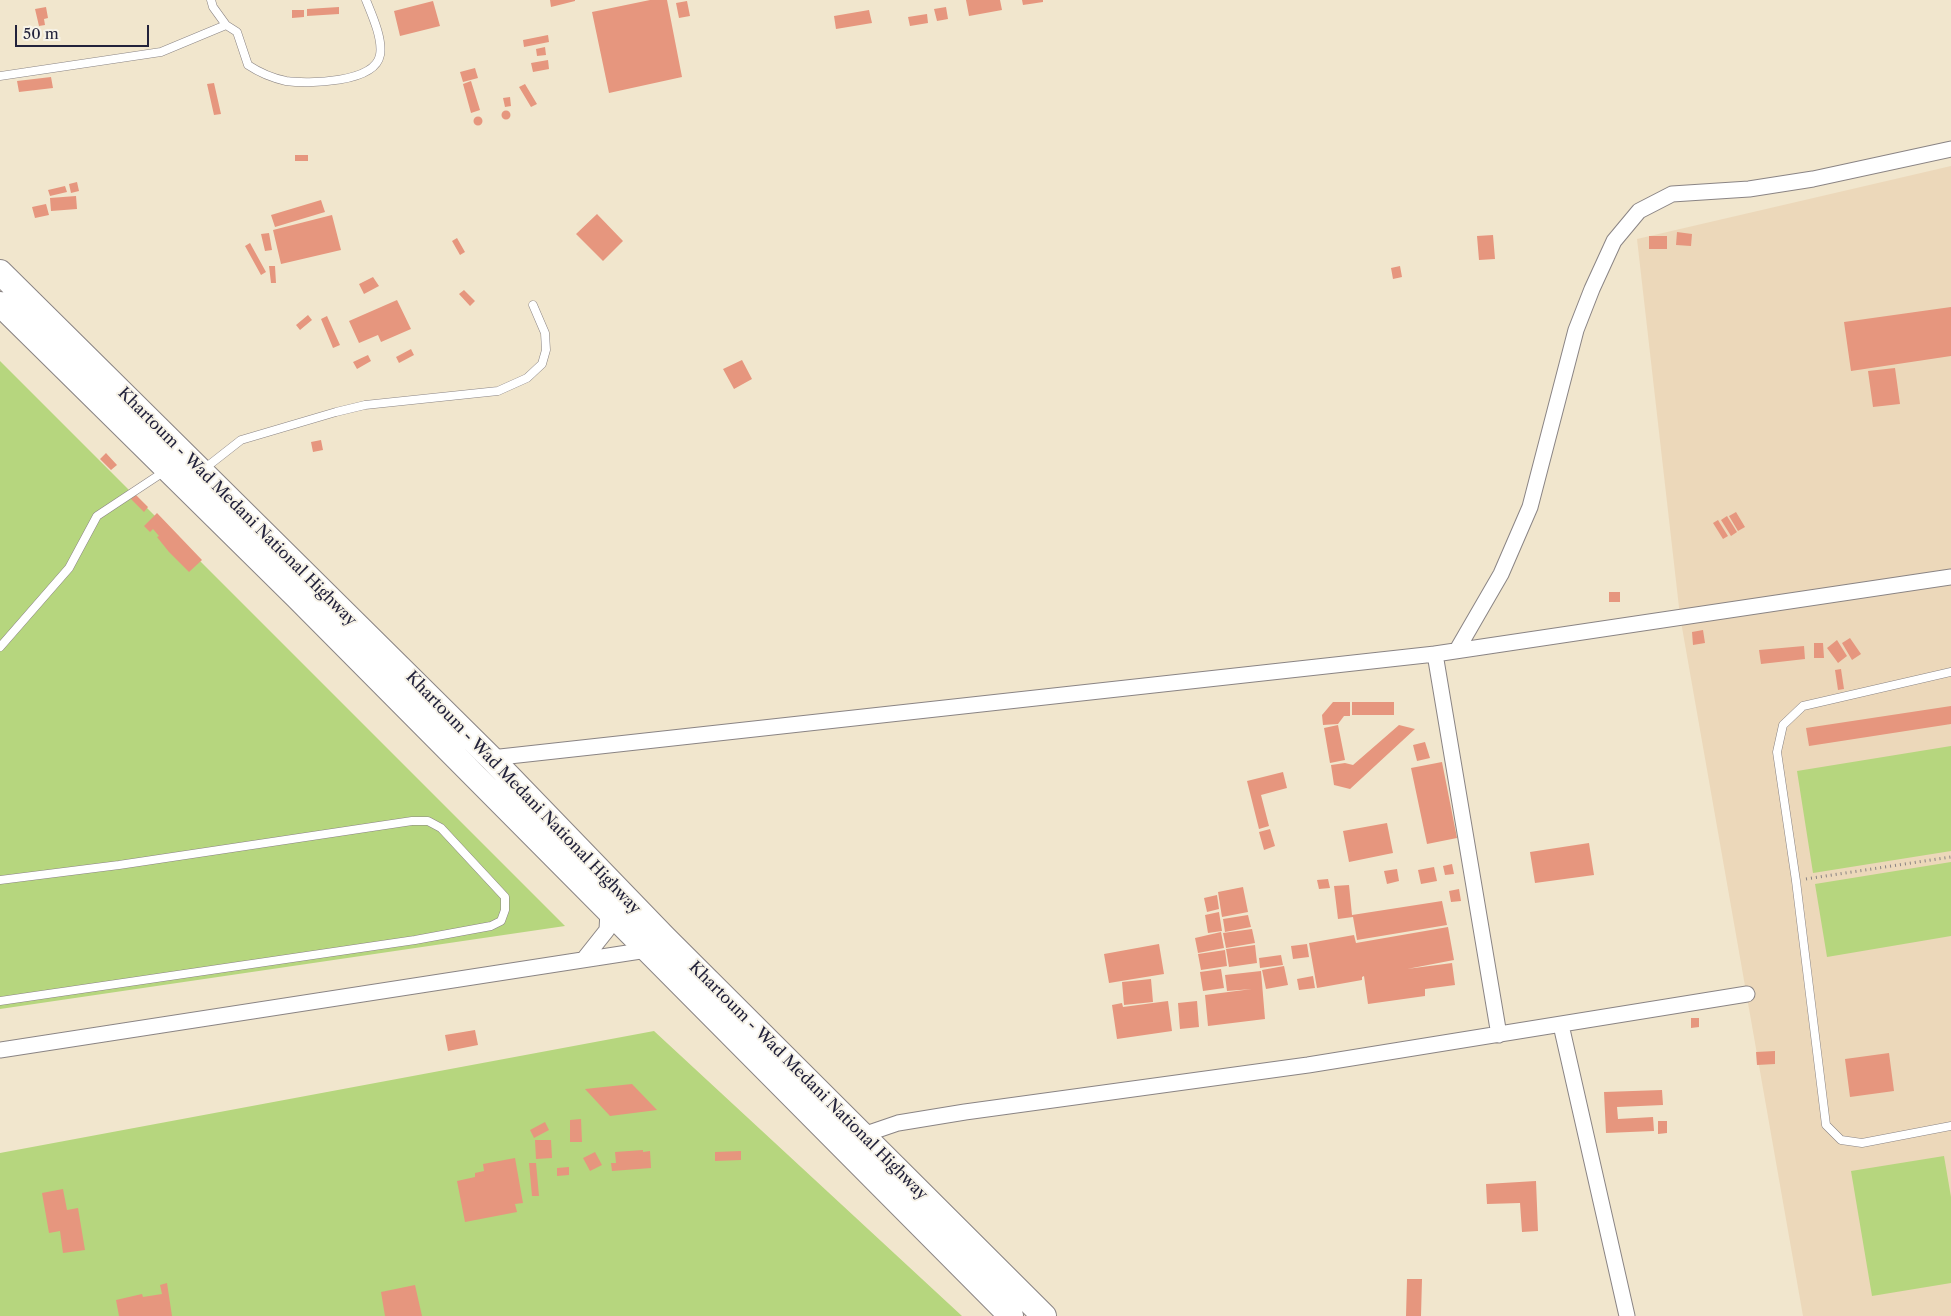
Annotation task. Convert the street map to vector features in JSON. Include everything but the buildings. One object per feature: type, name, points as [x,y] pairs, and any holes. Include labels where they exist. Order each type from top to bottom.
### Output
[{"type":"highway","name":"Khartoum - Wad Medani National Highway","points":[[0,272],[491,758],[664,938],[853,1140],[1011,1316]]},
{"type":"highway","name":"Khartoum - Wad Medani National Highway","points":[[0,304],[166,470],[296,596],[646,950],[1044,1316]]},
{"type":"street","points":[[1457,650],[1501,574],[1530,507],[1576,330],[1592,289],[1614,241],[1639,211],[1672,194],[1749,189],[1813,179],[1951,149]]},
{"type":"street","points":[[491,758],[1435,654],[1951,577]]},
{"type":"street","points":[[1435,654],[1499,1035]]},
{"type":"street","points":[[584,959],[607,930],[608,911]]},
{"type":"street","points":[[0,1050],[646,950]]},
{"type":"street","points":[[853,1140],[898,1123],[965,1112],[1094,1096],[1499,1035],[1747,994]]},
{"type":"street","points":[[1561,1025],[1627,1316]]},
{"type":"lane","points":[[211,0],[213,7],[226,25],[237,32],[248,65],[263,75],[288,81],[345,79],[369,71],[380,57],[380,46],[366,0]]},
{"type":"lane","points":[[0,76],[161,52],[226,25]]},
{"type":"lane","points":[[200,471],[241,440],[255,435],[350,408],[498,391],[527,378],[542,364],[546,350],[545,333],[533,305]]},
{"type":"lane","points":[[0,647],[69,568],[97,516],[166,470]]},
{"type":"lane","points":[[1951,672],[1803,706],[1782,725],[1776,752],[1796,881],[1826,1126],[1841,1140],[1862,1143],[1951,1126]]},
{"type":"lane","points":[[0,880],[119,865],[412,821],[428,821],[440,828],[504,896],[505,910],[501,921],[491,926],[414,940],[0,1001]]},
{"type":"path","points":[[1796,881],[1951,857]]},
{"type":"shaded area","points":[[1951,166],[1951,1316],[1803,1316],[1680,616],[1637,239]]},
{"type":"green space","points":[[0,361],[565,926],[0,1009]]},
{"type":"green space","points":[[1951,746],[1951,851],[1813,873],[1797,771]]},
{"type":"green space","points":[[1951,862],[1951,936],[1827,957],[1815,884]]},
{"type":"green space","points":[[654,1031],[962,1316],[0,1316],[0,1153]]},
{"type":"green space","points":[[1944,1156],[1951,1197],[1951,1283],[1872,1296],[1851,1171]]}]
